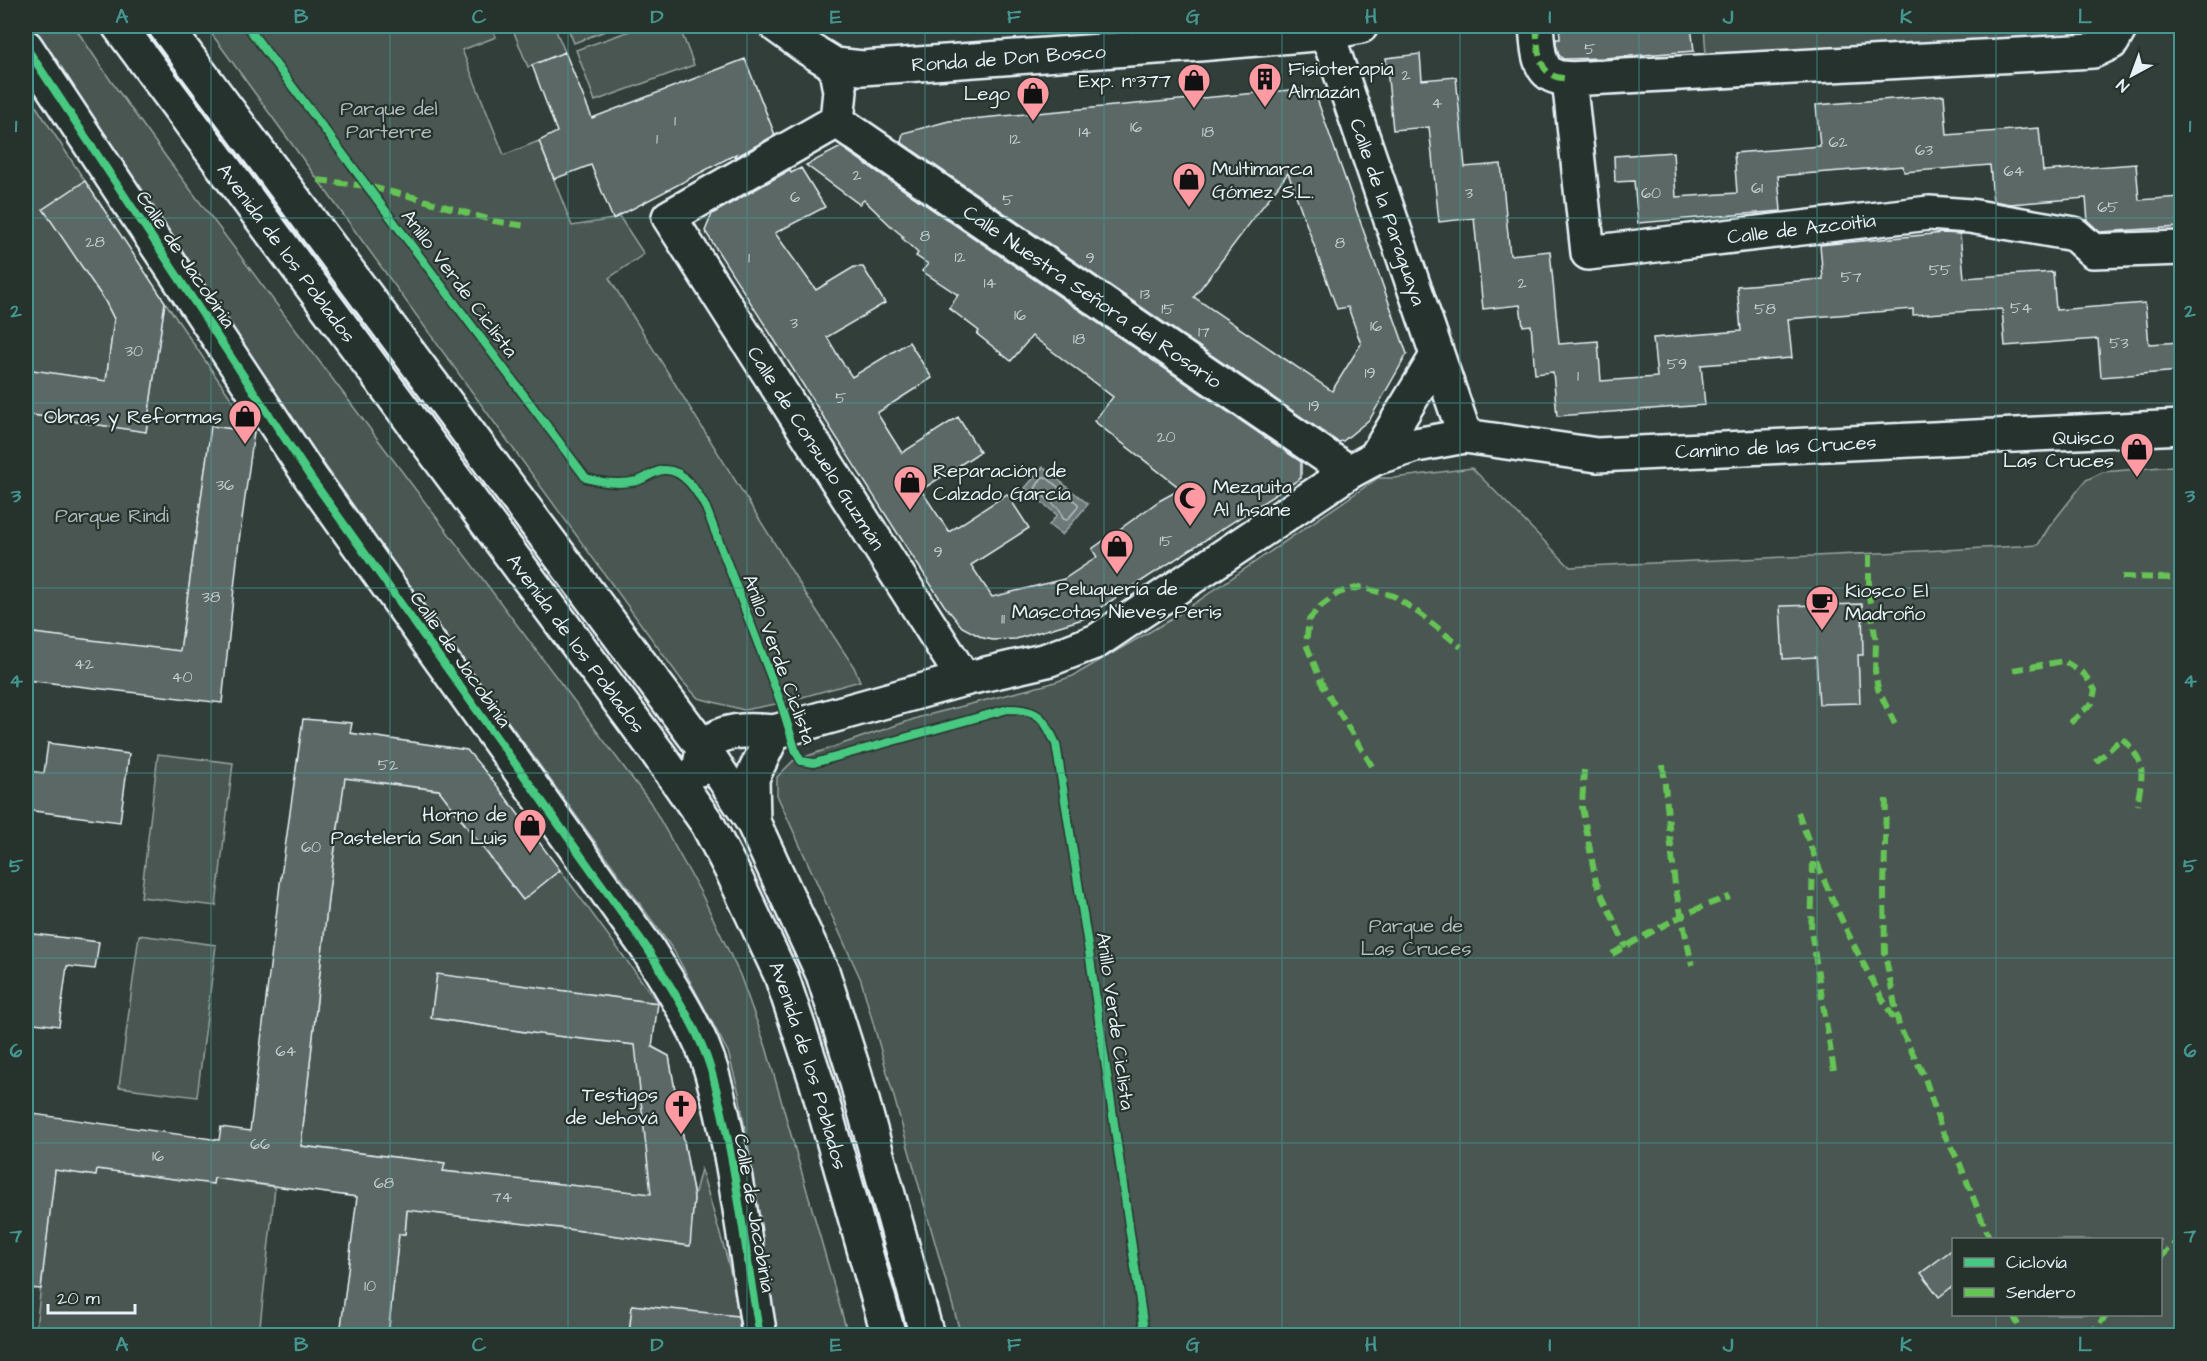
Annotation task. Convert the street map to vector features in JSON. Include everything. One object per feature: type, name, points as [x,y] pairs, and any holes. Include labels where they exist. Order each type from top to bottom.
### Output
[{"type":"street","name":"Avenida de los Poblados","points":[[119,26],[650,742],[706,824],[733,873],[781,975],[816,1080],[889,1335]]},
{"type":"street","name":"Avenida de los Poblados","points":[[165,26],[704,749],[753,822],[823,974],[855,1075],[927,1335]]},
{"type":"street","name":"Ronda de Don Bosco","points":[[777,26],[835,65],[862,68],[890,68],[1328,33],[1361,26]]},
{"type":"street","points":[[1536,26],[1539,54],[1544,67],[1553,76],[1569,79],[2093,51],[2112,42],[2121,26]]},
{"type":"street","name":"Calle de la Paraguaya","points":[[1328,33],[1466,436]]},
{"type":"street","name":"Calle de Jacobinia","points":[[26,47],[311,478],[647,948],[686,1012],[711,1068],[730,1156],[760,1335]]},
{"type":"street","points":[[835,65],[840,91],[837,121]]},
{"type":"street","name":"Calle de Azcoitia","points":[[1569,79],[1588,253],[1929,213],[1971,216],[2073,234],[2093,250],[2181,248]]},
{"type":"street","name":"Calle de Consuelo Guzmán","points":[[837,121],[669,217],[964,679]]},
{"type":"street","name":"Calle Nuestra Señora del Rosario","points":[[837,121],[1362,465]]},
{"type":"street","points":[[706,824],[697,776],[704,749],[719,737],[741,729],[774,732],[964,679],[1047,660],[1098,641],[1362,465],[1437,356]]},
{"type":"street","name":"Camino de las Cruces","points":[[1362,465],[1416,445],[1466,436],[1597,455],[2181,427]]},
{"type":"street","points":[[753,822],[752,778],[774,732]]},
{"type":"green space","points":[[28,26],[74,26],[169,161],[650,802],[701,893],[740,975],[766,1047],[848,1335],[776,1335],[771,1290],[739,1093],[728,1052],[674,951],[398,569],[245,351]]},
{"type":"green space","name":"Parque del Parterre","points":[[206,26],[492,26],[496,37],[462,50],[504,155],[539,141],[572,226],[619,216],[644,254],[609,278],[854,667],[860,681],[781,703],[744,710],[698,698],[683,682]]},
{"type":"green space","points":[[523,26],[554,26],[565,52],[528,67],[513,30]]},
{"type":"green space","points":[[567,26],[618,26],[574,43]]},
{"type":"green space","points":[[644,26],[679,26],[694,65],[595,101],[576,50]]},
{"type":"green space","points":[[1704,26],[2102,26],[2094,32],[2057,36],[1706,55]]},
{"type":"green space","points":[[26,91],[85,181],[44,209],[105,301],[114,319],[106,381],[26,369]]},
{"type":"green space","name":"Parque Rindi","points":[[165,302],[254,432],[211,426],[180,651],[26,632],[26,414],[146,432]]},
{"type":"green space","name":"Parque de Las Cruces","points":[[2173,466],[2182,471],[2181,1335],[961,1335],[861,980],[777,795],[777,777],[793,761],[920,717],[1073,676],[1170,620],[1378,478],[1472,468],[1570,567],[2038,545],[2049,527],[2086,480],[2103,472]]},
{"type":"green space","points":[[158,754],[233,763],[216,906],[141,897]]},
{"type":"green space","points":[[343,778],[443,791],[455,812],[522,899],[560,870],[658,1003],[437,975],[431,1018],[653,1047],[669,1056],[694,1196],[701,1169],[727,1258],[741,1317],[632,1305],[629,1335],[388,1335],[399,1234],[405,1234],[408,1204],[439,1214],[689,1246],[694,1199],[443,1171],[444,1163],[301,1146]]},
{"type":"green space","points":[[139,935],[216,945],[197,1097],[119,1087]]},
{"type":"green space","points":[[97,1169],[213,1184],[214,1178],[275,1187],[259,1335],[35,1336],[55,1170],[95,1176]]},
{"type":"water","points":[[1043,467],[1088,504],[1062,535],[1049,525],[1057,515],[1025,488]]},
{"type":"building","points":[[1559,26],[1691,26],[1694,51],[1563,59],[1559,55],[1556,44],[1556,39],[1560,39]]},
{"type":"building","points":[[565,52],[592,118],[745,59],[775,135],[613,219],[591,165],[554,179],[539,141],[557,132],[532,65]]},
{"type":"building","points":[[1420,54],[1422,80],[1456,77],[1465,167],[1501,164],[1510,255],[1550,251],[1559,344],[1598,341],[1601,381],[1657,377],[1653,338],[1741,331],[1737,286],[1823,279],[1820,245],[1944,233],[1960,234],[1964,278],[2053,272],[2056,310],[2145,303],[2149,344],[2181,342],[2181,371],[2101,377],[2098,339],[2005,346],[2002,309],[1913,315],[1913,309],[1788,319],[1792,358],[1701,365],[1705,405],[1557,416],[1553,372],[1535,374],[1531,325],[1523,326],[1520,305],[1483,309],[1474,218],[1439,222],[1429,127],[1393,130],[1386,58]]},
{"type":"building","points":[[1301,89],[1317,99],[1407,354],[1370,419],[1343,441],[1338,442],[901,142],[903,133],[949,121]],"holes":[[[1288,173],[1337,309],[1348,307],[1361,344],[1332,391],[1194,297]]]},
{"type":"building","points":[[1944,95],[1947,135],[2039,128],[2043,171],[2136,164],[2139,200],[2181,197],[2181,227],[2100,232],[2088,221],[2086,198],[2010,204],[1993,201],[1990,165],[1904,172],[1903,166],[1778,176],[1781,211],[1638,223],[1634,181],[1615,182],[1614,156],[1673,152],[1676,197],[1737,193],[1734,153],[1820,146],[1816,105]]},
{"type":"building","points":[[841,147],[1301,462],[1301,478],[1083,619],[1016,639],[983,638],[962,627],[944,605],[705,231],[712,214],[790,170],[791,173],[801,168],[825,207],[775,233],[816,290],[854,267],[863,267],[885,303],[827,337],[840,359],[852,377],[909,342],[932,378],[877,413],[902,453],[958,417],[980,452],[921,490],[949,532],[1007,494],[1029,528],[971,565],[992,597],[1064,579],[1097,557],[1092,549],[1159,501],[1181,489],[1094,421],[1113,397],[1032,336],[1011,361],[977,334],[979,331],[949,308],[958,295],[922,271],[928,264],[916,256],[918,253],[902,238],[904,237],[864,200],[859,204],[806,165]]},
{"type":"building","points":[[85,181],[165,302],[146,432],[26,414],[26,369],[106,381],[114,319],[105,301],[43,209]]},
{"type":"building","points":[[211,426],[254,432],[239,541],[222,703],[26,680],[26,632],[180,651]]},
{"type":"building","name":"Kiosco El Madroño","points":[[1862,604],[1863,655],[1858,655],[1860,703],[1819,704],[1816,657],[1783,659],[1780,606]]},
{"type":"building","points":[[303,719],[352,723],[350,733],[467,750],[495,783],[560,870],[523,900],[439,790],[345,778],[329,890],[301,1146],[445,1163],[443,1171],[651,1194],[635,1045],[431,1018],[437,974],[658,1003],[652,1047],[669,1056],[694,1198],[690,1246],[407,1210],[405,1234],[399,1234],[388,1335],[340,1335],[357,1197],[214,1178],[213,1184],[97,1169],[96,1176],[55,1170],[41,1289],[26,1288],[26,1113],[219,1140],[221,1127],[250,1131]]},
{"type":"building","points":[[48,743],[129,754],[120,822],[26,810],[26,771],[44,773]]},
{"type":"building","points":[[26,933],[99,942],[95,969],[67,966],[59,1026],[26,1022]]},
{"type":"building","points":[[1952,1250],[1952,1287],[1939,1297],[1921,1273]]},
{"type":"building","points":[[632,1305],[738,1316],[741,1335],[629,1335]]},
{"type":"marked path","points":[[1536,26],[1539,54],[1544,67],[1554,76],[1569,79]]},
{"type":"marked path","points":[[318,180],[366,186],[494,221],[526,226]]},
{"type":"marked path","points":[[1869,555],[1869,596],[1876,642],[1875,671],[1878,689],[1895,724]]},
{"type":"marked path","points":[[2122,577],[2172,578],[2182,587]]},
{"type":"marked path","points":[[1372,766],[1323,686],[1306,644],[1309,620],[1321,606],[1338,593],[1360,587],[1394,596],[1461,647]]},
{"type":"marked path","points":[[2013,670],[2064,661],[2084,674],[2095,690],[2092,703],[2067,726]]},
{"type":"marked path","points":[[2096,762],[2122,738],[2130,746],[2141,768],[2137,805]]},
{"type":"marked path","points":[[1663,765],[1675,886],[1692,965]]},
{"type":"marked path","points":[[1584,770],[1582,807],[1596,882],[1626,947]]},
{"type":"marked path","points":[[1886,799],[1885,954],[1899,1026],[1925,1078],[1941,1128],[1960,1164],[1989,1238]]},
{"type":"marked path","points":[[1798,812],[1841,918],[1894,1019]]},
{"type":"marked path","points":[[1813,862],[1811,931],[1834,1071]]},
{"type":"marked path","points":[[1612,954],[1684,915],[1730,897]]},
{"type":"marked path","points":[[2162,1256],[2176,1242]]},
{"type":"marked path","points":[[2014,1316],[2023,1336]]},
{"type":"marked path","points":[[2088,1336],[2106,1316]]},
{"type":"cycle path","name":"Anillo Verde Ciclista","points":[[247,26],[586,478],[624,483],[640,480],[663,470],[671,470],[684,477],[694,489],[706,508],[801,761],[814,763],[1008,709],[1033,713],[1043,721],[1056,744],[1090,958],[1145,1336]]},
{"type":"cycle path","points":[[26,47],[311,478],[647,948],[683,1007],[706,1054],[720,1102],[760,1336]]},
{"type":"place","name":"Fisioterapia Almazán","points":[[1265,108]]},
{"type":"place","name":"Exp. n°377","points":[[1194,109]]},
{"type":"place","name":"Lego","points":[[1033,122]]},
{"type":"place","name":"Multimarca Gómez S.L.","points":[[1189,208]]},
{"type":"place","name":"Obras y Reformas","points":[[245,445]]},
{"type":"place","name":"Quisco Las Cruces","points":[[2137,478]]},
{"type":"place","name":"Reparación de Calzado García","points":[[910,511]]},
{"type":"place","name":"Mezquita Al Ihsane","points":[[1190,527]]},
{"type":"place","name":"Peluquería de Mascotas Nieves Peris","points":[[1117,575]]},
{"type":"place","name":"Kiosco El Madroño","points":[[1822,631]]},
{"type":"place","name":"Horno de Pastelería San Luis","points":[[530,854]]},
{"type":"place","name":"Testigos de Jehová","points":[[681,1135]]}]
